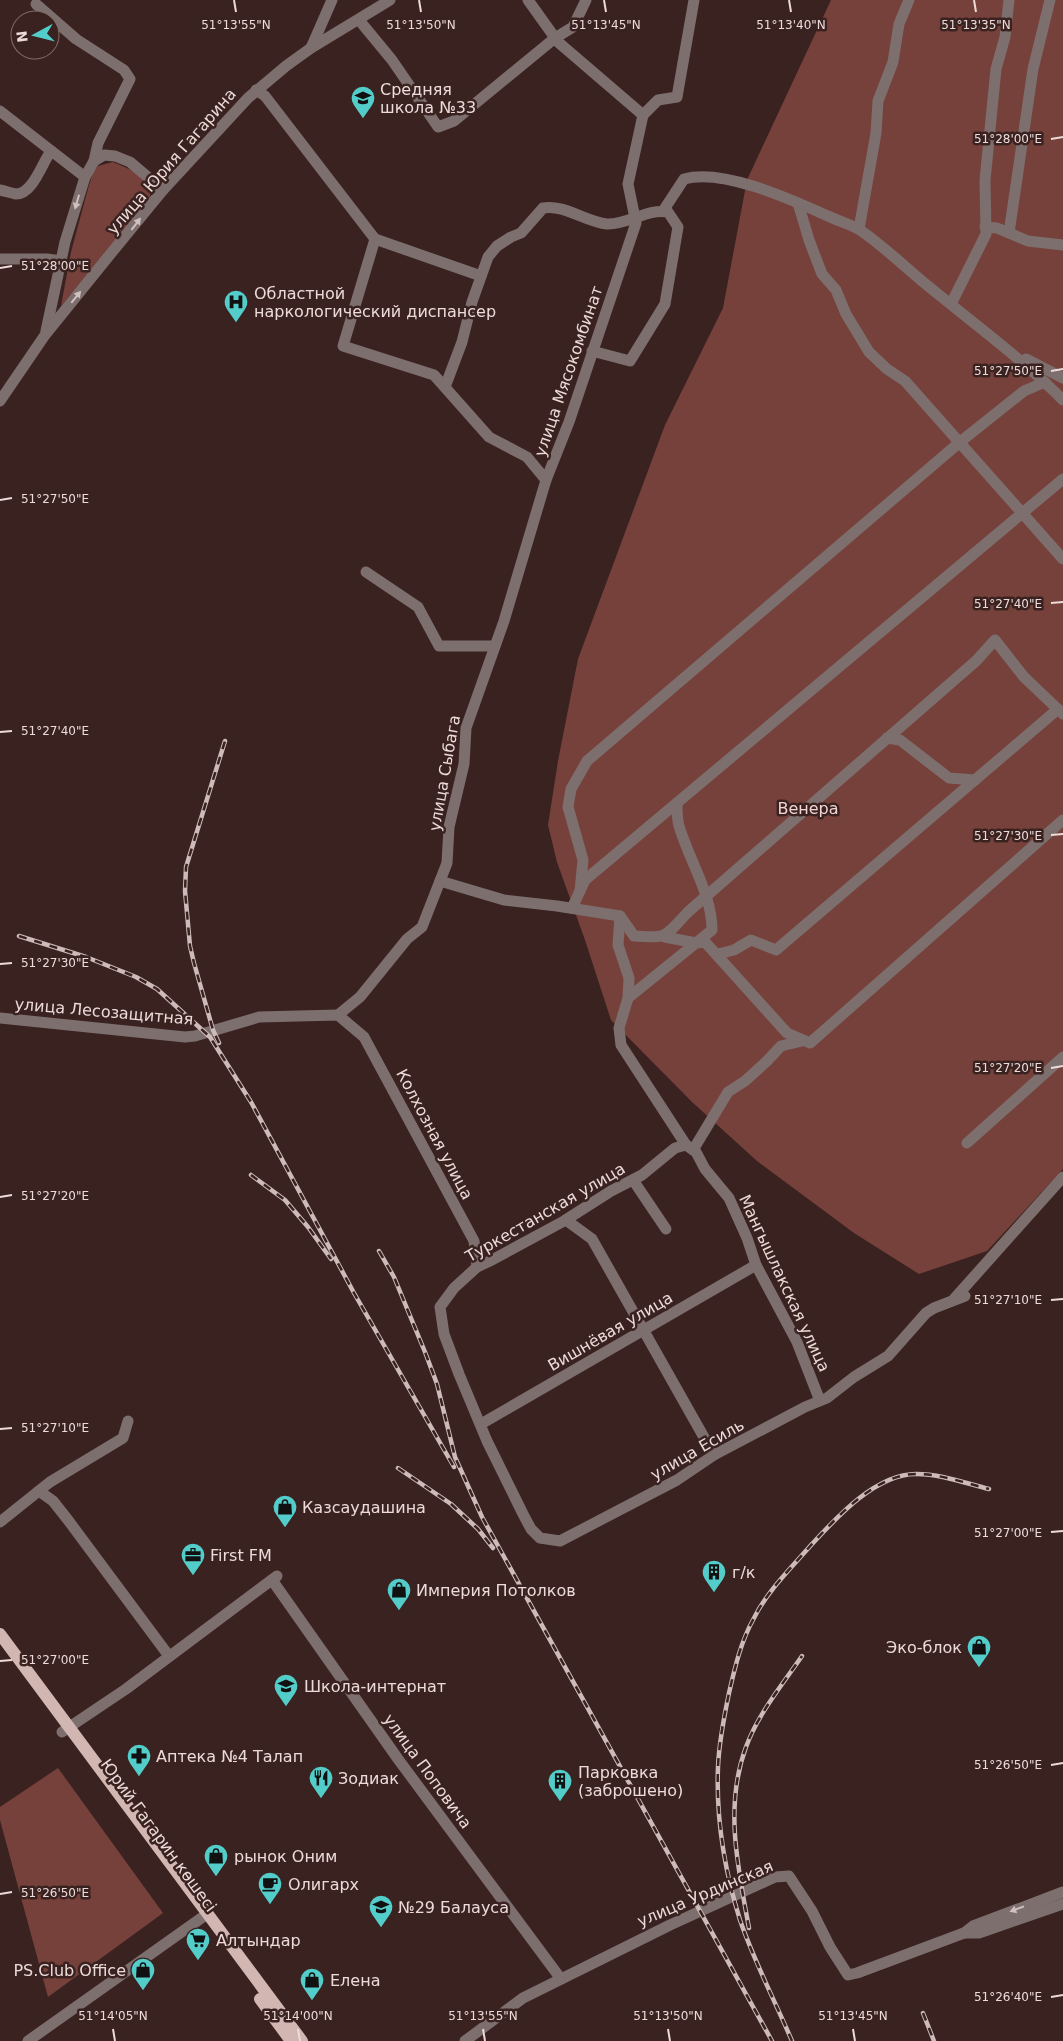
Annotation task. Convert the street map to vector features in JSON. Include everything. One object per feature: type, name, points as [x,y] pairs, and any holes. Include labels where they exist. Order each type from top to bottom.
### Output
[{"type":"main road","name":"Юрий Гагарин көшесі","points":[[0,1634],[65,1729],[203,1916],[291,2041]]},
{"type":"main road","name":"Юрий Гагарин көшесі","points":[[0,1648],[65,1729]]},
{"type":"main road","name":"Юрий Гагарин көшесі","points":[[203,1916],[302,2041]]},
{"type":"street","points":[[311,48],[332,0]]},
{"type":"street","name":"улица Юрия Гагарина","points":[[46,335],[163,190],[256,90],[311,48],[390,0]]},
{"type":"street","points":[[528,0],[555,38],[643,115],[658,100],[677,98],[694,0]]},
{"type":"street","points":[[359,20],[392,60],[438,127],[454,121],[555,38],[573,27],[586,0]]},
{"type":"street","points":[[859,230],[876,133],[878,101],[893,62],[899,24],[908,0]]},
{"type":"street","points":[[951,304],[986,234],[986,180],[996,68],[1005,37],[1009,0]]},
{"type":"street","points":[[1009,233],[1033,69],[1050,0]]},
{"type":"street","points":[[0,401],[46,335],[61,261],[85,177],[94,161],[98,143],[130,79],[124,70],[76,39],[36,4]]},
{"type":"street","points":[[256,90],[265,96],[375,239],[481,276]]},
{"type":"street","points":[[0,111],[85,177]]},
{"type":"street","name":"улица Мясокомбинат","points":[[546,480],[636,223],[628,184],[643,115]]},
{"type":"street","points":[[0,190],[17,194],[24,192],[32,186],[44,160],[51,152]]},
{"type":"street","points":[[94,161],[104,156],[115,156],[130,162],[163,190]]},
{"type":"street","points":[[663,211],[684,179],[702,177],[764,189],[859,230],[974,324],[1011,351],[1063,400]]},
{"type":"street","points":[[798,203],[822,274],[836,290],[846,314],[869,352],[905,381],[1063,559]]},
{"type":"street","points":[[445,387],[462,342],[483,266],[492,251],[511,237],[521,233],[543,208],[556,208],[606,224],[620,224],[635,217],[663,211],[668,212],[678,227],[664,304],[658,318],[630,361],[592,351]]},
{"type":"street","points":[[986,227],[997,228],[1028,240],[1063,245]]},
{"type":"street","name":"улица Мясокомбинат","points":[[375,239],[344,336],[343,346],[434,375],[489,437],[527,457],[546,480]]},
{"type":"street","points":[[0,259],[47,259],[61,261]]},
{"type":"street","points":[[1011,351],[1063,378]]},
{"type":"street","points":[[580,891],[583,860],[568,807],[571,789],[586,761],[960,442],[1024,391],[1045,382]]},
{"type":"street","points":[[572,908],[585,880],[1063,478]]},
{"type":"street","name":"улица Сыбага","points":[[338,1015],[360,996],[407,938],[422,927],[447,863],[449,828],[464,764],[466,728],[495,646],[546,480]]},
{"type":"street","points":[[366,572],[418,607],[439,646],[495,646]]},
{"type":"street","points":[[664,936],[706,896],[976,660],[995,640],[1024,677],[1061,711],[976,780],[776,950],[751,940],[734,950],[718,954]]},
{"type":"street","points":[[887,738],[900,740],[949,778],[976,780]]},
{"type":"street","points":[[628,998],[712,930],[712,916],[706,896],[678,824],[677,803]]},
{"type":"street","name":"Туркестанская улица","points":[[481,1424],[444,1334],[440,1307],[454,1288],[477,1266],[492,1260],[566,1220],[611,1191],[642,1175],[685,1148],[728,1092],[745,1081],[781,1046],[802,1041],[810,1043],[1063,820]]},
{"type":"street","points":[[440,881],[504,900],[620,916],[634,936],[654,938],[664,936],[696,943],[706,942],[787,1033],[802,1041]]},
{"type":"street","name":"Мангышлакская улица","points":[[620,916],[618,945],[629,978],[628,998],[619,1028],[620,1045],[685,1148],[729,1198],[756,1264],[797,1342],[820,1401]]},
{"type":"street","name":"улица Лесозащитная","points":[[0,1018],[185,1037],[195,1036],[259,1016],[338,1015]]},
{"type":"street","name":"Колхозная улица","points":[[338,1015],[350,1023],[364,1037],[474,1241],[477,1266]]},
{"type":"street","points":[[967,1143],[1063,1057]]},
{"type":"street","points":[[952,1301],[1063,1177]]},
{"type":"street","points":[[633,1180],[666,1228]]},
{"type":"street","points":[[566,1220],[592,1239],[714,1455]]},
{"type":"street","name":"Вишнёвая улица","points":[[481,1424],[756,1264]]},
{"type":"street","name":"улица Есиль","points":[[481,1424],[531,1529],[540,1538],[560,1541],[678,1480],[714,1455],[805,1407],[827,1398],[854,1377],[888,1356],[926,1313],[966,1296]]},
{"type":"street","points":[[0,1522],[39,1491],[123,1438],[128,1421]]},
{"type":"street","points":[[39,1491],[53,1501],[68,1520],[169,1656],[126,1689],[65,1729]]},
{"type":"street","name":"улица Поповича","points":[[169,1656],[274,1578],[400,1761],[561,1979]]},
{"type":"street","name":"улица Урдинская","points":[[465,2041],[524,1998],[670,1925],[775,1877],[789,1876],[812,1911],[830,1947],[848,1975],[857,1974],[964,1933],[973,1926],[1063,1892]]},
{"type":"street","points":[[964,1933],[979,1933],[1063,1904]]},
{"type":"street","points":[[28,2041],[203,1916]]},
{"type":"green space","name":"Венера","points":[[831,0],[1063,0],[1063,1169],[987,1251],[919,1274],[854,1233],[757,1161],[692,1102],[611,1020],[557,862],[548,825],[558,761],[578,659],[665,425],[723,308],[747,180]]},
{"type":"green space","points":[[113,162],[135,172],[146,181],[150,193],[149,202],[61,306],[71,252],[93,173],[98,166]]},
{"type":"green space","points":[[58,1768],[163,1913],[48,1997],[0,1820],[0,1807]]},
{"type":"railway","points":[[219,1043],[213,1030],[190,946],[185,891],[186,867],[225,741]]},
{"type":"railway","points":[[19,936],[86,957],[136,977],[157,989],[210,1037],[251,1102],[354,1293],[454,1467]]},
{"type":"railway","points":[[251,1175],[285,1200],[308,1227],[331,1259]]},
{"type":"railway","points":[[379,1251],[394,1277],[425,1352],[437,1384],[455,1457],[482,1517],[772,2041]]},
{"type":"railway","points":[[398,1468],[451,1504],[478,1529],[493,1548]]},
{"type":"railway","points":[[792,2041],[758,1966],[740,1920],[730,1883],[720,1825],[718,1805],[719,1748],[729,1693],[742,1645],[749,1627],[760,1608],[781,1579],[845,1510],[872,1489],[886,1481],[916,1474],[944,1477],[989,1489]]},
{"type":"railway","points":[[749,1928],[737,1860],[735,1837],[734,1814],[739,1769],[757,1723],[802,1656]]},
{"type":"railway","points":[[923,2013],[934,2041]]},
{"type":"place","name":"Средняя школа №33","points":[[363,119]]},
{"type":"place","name":"Областной наркологический диспансер","points":[[236,323]]},
{"type":"place","name":"Казсаудашина","points":[[285,1528]]},
{"type":"place","name":"First FM","points":[[193,1576]]},
{"type":"place","name":"г/к","points":[[714,1593]]},
{"type":"place","name":"Империя Потолков","points":[[399,1611]]},
{"type":"place","name":"Эко-блок","points":[[979,1668]]},
{"type":"place","name":"Школа-интернат","points":[[286,1707]]},
{"type":"place","name":"Аптека №4 Талап","points":[[139,1777]]},
{"type":"place","name":"Зодиак","points":[[321,1799]]},
{"type":"place","name":"Парковка (заброшено)","points":[[560,1802]]},
{"type":"place","name":"рынок Оним","points":[[216,1877]]},
{"type":"place","name":"Олигарх","points":[[270,1905]]},
{"type":"place","name":"№29 Балауса","points":[[381,1928]]},
{"type":"place","name":"Алтындар","points":[[198,1961]]},
{"type":"place","name":"PS.Club Office","points":[[143,1991]]},
{"type":"place","name":"Елена","points":[[312,2001]]}]
